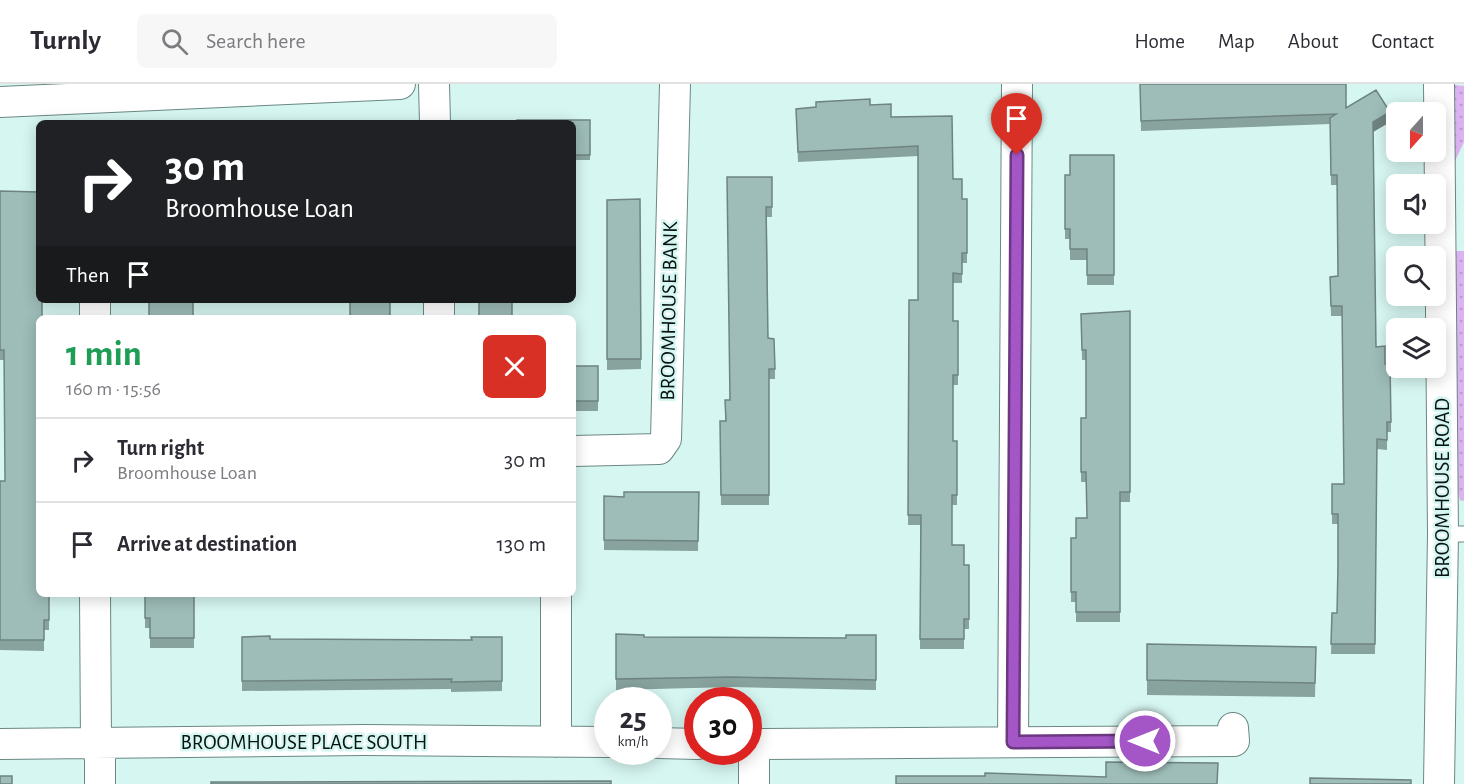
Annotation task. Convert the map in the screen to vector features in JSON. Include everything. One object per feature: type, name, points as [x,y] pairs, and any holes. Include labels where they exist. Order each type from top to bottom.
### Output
[{"type":"street","points":[[0,102],[93,110],[400,84]]},
{"type":"street","points":[[434,84],[435,120]]},
{"type":"street","name":"BROOMHOUSE BANK","points":[[576,451],[659,449],[666,439],[675,84]]},
{"type":"street","points":[[1013,742],[1017,84]]},
{"type":"street","name":"BROOMHOUSE ROAD","points":[[1439,84],[1454,534],[1439,784]]},
{"type":"street","points":[[95,597],[96,744],[100,758],[100,784]]},
{"type":"street","points":[[556,597],[556,742]]},
{"type":"street","points":[[762,744],[1234,741],[1233,728]]},
{"type":"street","name":"BROOMHOUSE PLACE SOUTH","points":[[0,744],[365,740],[594,742]]},
{"type":"street","points":[[753,765],[754,784]]},
{"type":"shaded area","points":[[1454,85],[1464,86],[1464,142],[1454,163]]},
{"type":"shaded area","points":[[1455,251],[1464,251],[1464,501],[1460,500],[1457,488]]},
{"type":"building","points":[[1140,84],[1346,84],[1346,108],[1376,90],[1386,106],[1386,114],[1373,122],[1376,347],[1385,346],[1386,378],[1390,378],[1391,422],[1387,422],[1387,440],[1377,439],[1375,644],[1331,644],[1332,613],[1337,613],[1338,565],[1338,514],[1332,514],[1332,484],[1344,484],[1342,306],[1331,306],[1330,277],[1338,276],[1337,175],[1331,175],[1330,118],[1336,114],[1141,121]]},
{"type":"building","points":[[870,99],[870,105],[891,104],[891,117],[952,116],[953,179],[962,179],[962,199],[967,199],[967,253],[962,253],[962,274],[953,273],[953,321],[958,321],[958,375],[953,375],[953,441],[957,441],[957,495],[952,495],[952,545],[964,545],[964,565],[969,565],[969,619],[964,619],[964,639],[920,639],[921,515],[908,515],[909,300],[918,300],[918,146],[798,152],[796,109],[816,107],[816,102]]},
{"type":"building","points":[[576,120],[590,120],[590,155],[576,155]]},
{"type":"building","points":[[1070,155],[1114,155],[1114,275],[1087,275],[1087,249],[1070,249],[1070,229],[1065,229],[1065,175],[1070,175]]},
{"type":"building","points":[[727,177],[772,177],[772,207],[766,207],[768,338],[774,339],[775,369],[769,369],[769,495],[721,495],[720,421],[726,421],[725,400],[730,400]]},
{"type":"building","points":[[0,191],[36,192],[36,303],[42,303],[42,315],[36,315],[36,597],[49,597],[49,620],[44,620],[44,640],[0,640],[0,481],[5,481],[4,350],[0,350]]},
{"type":"building","points":[[640,199],[641,359],[607,359],[607,200]]},
{"type":"building","points":[[149,303],[193,303],[193,315],[149,315]]},
{"type":"building","points":[[350,303],[390,303],[390,315],[350,315]]},
{"type":"building","points":[[479,303],[512,303],[512,315],[479,315]]},
{"type":"building","points":[[1130,311],[1130,492],[1120,492],[1120,612],[1076,612],[1076,592],[1071,592],[1071,538],[1076,538],[1076,518],[1087,518],[1086,472],[1081,472],[1081,418],[1086,418],[1086,350],[1082,350],[1081,314]]},
{"type":"building","points":[[576,366],[598,366],[598,401],[576,401]]},
{"type":"building","points":[[624,492],[699,492],[698,541],[604,540],[604,496],[624,497]]},
{"type":"building","points":[[145,597],[194,597],[194,638],[150,638],[150,618],[145,618]]},
{"type":"building","points":[[616,634],[644,635],[644,637],[846,638],[846,635],[876,635],[876,680],[732,677],[616,679]]},
{"type":"building","points":[[270,636],[270,639],[472,640],[471,637],[502,637],[502,681],[451,682],[452,679],[242,681],[242,637]]},
{"type":"building","points":[[1147,644],[1316,647],[1315,683],[1147,680]]},
{"type":"building","points":[[1106,762],[1218,763],[1217,784],[896,784],[896,776],[985,776],[985,773],[1106,777]]},
{"type":"building","points":[[0,776],[12,776],[12,784],[0,784]]},
{"type":"building","points":[[1310,778],[1411,780],[1411,784],[1310,784]]},
{"type":"building","points":[[611,781],[611,784],[211,784],[211,782]]},
{"type":"route","points":[[1017,155],[1013,742],[1145,741]]}]
